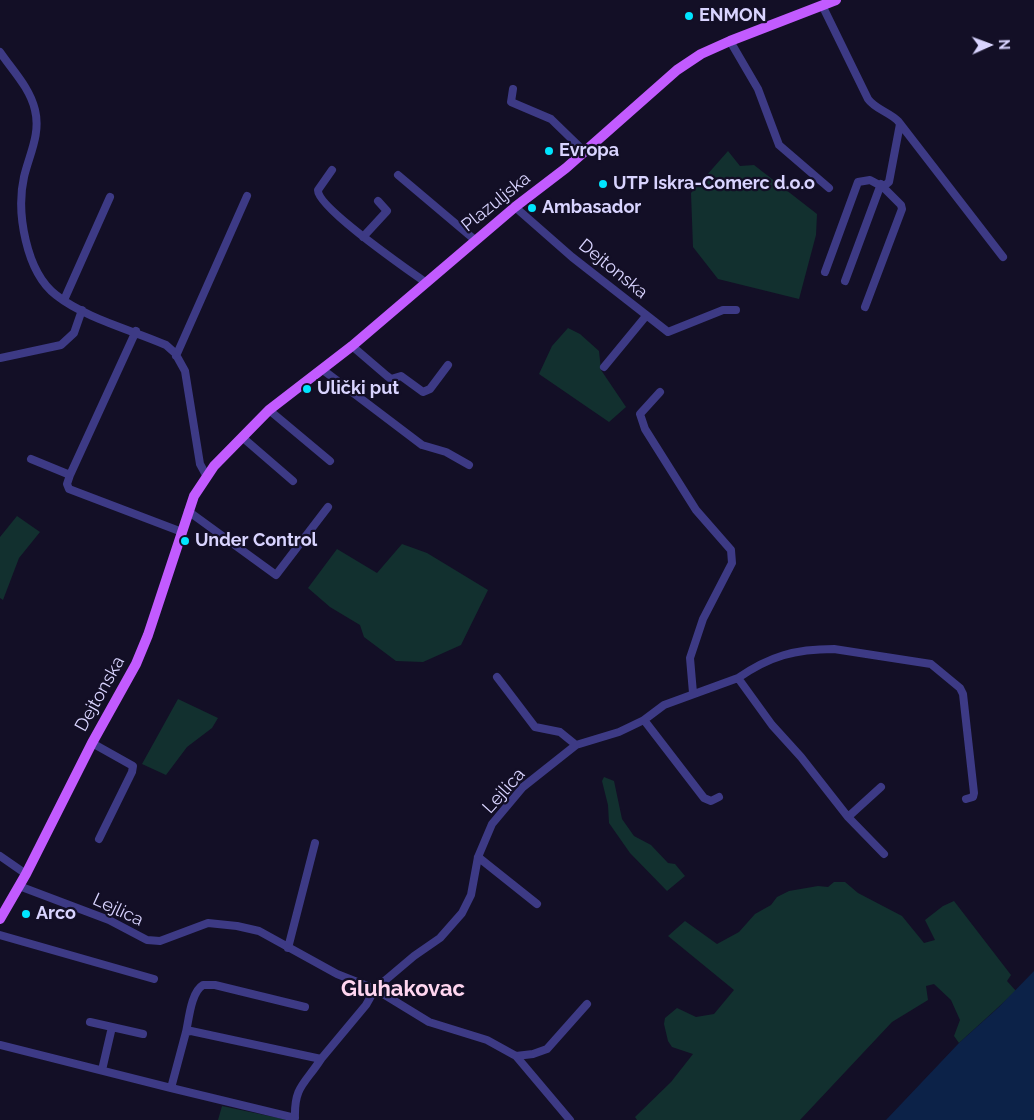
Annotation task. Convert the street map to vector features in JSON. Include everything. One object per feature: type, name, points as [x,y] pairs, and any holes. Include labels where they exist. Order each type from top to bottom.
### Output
[{"type":"main road","name":"Plazuljska","points":[[206,476],[269,410],[323,370],[514,207],[585,152],[677,70],[701,54],[730,41],[836,0]]},
{"type":"main road","name":"Dejtonska","points":[[0,919],[26,874],[92,743],[121,692],[148,635],[188,511],[206,476]]},
{"type":"street","points":[[822,5],[868,99],[875,106],[892,115],[900,124],[1003,257]]},
{"type":"street","points":[[730,41],[758,89],[779,145],[829,188]]},
{"type":"street","points":[[0,52],[29,91],[36,111],[36,130],[21,198],[21,216],[30,254],[47,286],[64,300],[82,310],[166,345],[176,356],[185,371],[200,464],[206,476]]},
{"type":"street","points":[[513,89],[511,102],[551,119],[585,152]]},
{"type":"street","points":[[845,281],[882,186],[889,182],[900,124]]},
{"type":"street","points":[[332,170],[320,185],[318,197],[363,237],[425,282]]},
{"type":"street","points":[[398,175],[475,240]]},
{"type":"street","points":[[826,272],[858,182],[865,180],[882,186],[901,204],[902,209],[865,307]]},
{"type":"street","points":[[176,356],[247,196]]},
{"type":"street","points":[[64,300],[110,197]]},
{"type":"street","points":[[363,237],[387,211],[378,201]]},
{"type":"street","name":"Dejtonska","points":[[514,207],[646,316],[670,332],[723,310],[736,310]]},
{"type":"street","points":[[0,358],[61,345],[74,333],[82,310]]},
{"type":"street","name":"Dejtonska","points":[[604,367],[646,316]]},
{"type":"street","points":[[136,332],[70,475],[67,484],[68,489],[182,532]]},
{"type":"street","points":[[352,346],[387,376],[391,378],[401,376],[423,392],[430,389],[448,364]]},
{"type":"street","points":[[323,370],[422,445],[446,452],[469,465]]},
{"type":"street","points":[[660,392],[640,414],[645,429],[691,503],[731,550],[733,557],[703,619],[690,658],[693,693]]},
{"type":"street","points":[[269,410],[330,461]]},
{"type":"street","points":[[242,437],[293,481]]},
{"type":"street","points":[[30,459],[70,475]]},
{"type":"street","points":[[188,511],[276,575],[328,507]]},
{"type":"street","name":"Lejlica","points":[[0,1045],[298,1119],[296,1094],[366,1005],[375,989],[414,956],[440,938],[462,913],[471,896],[478,857],[492,824],[524,787],[576,745],[619,732],[644,720],[664,705],[738,678],[771,658],[794,652],[834,648],[932,664],[960,688],[963,694],[974,793],[973,797],[966,799]]},
{"type":"street","points":[[496,677],[535,727],[560,732],[568,736],[576,745]]},
{"type":"street","points":[[738,678],[772,724],[801,757],[848,817],[884,854]]},
{"type":"street","points":[[644,720],[704,798],[711,801],[719,798]]},
{"type":"street","points":[[92,743],[134,766],[99,839]]},
{"type":"street","points":[[848,817],[881,787]]},
{"type":"street","points":[[288,948],[315,843]]},
{"type":"street","points":[[0,856],[26,874]]},
{"type":"street","points":[[478,857],[537,904]]},
{"type":"street","name":"Lejlica","points":[[19,886],[109,920],[148,940],[160,941],[201,924],[212,922],[258,931],[337,974],[375,989],[428,1022],[487,1040],[516,1056]]},
{"type":"street","points":[[0,935],[154,979]]},
{"type":"street","points":[[171,1088],[194,998],[198,989],[203,985],[215,985],[305,1007]]},
{"type":"street","points":[[516,1056],[533,1054],[547,1049],[587,1004]]},
{"type":"street","points":[[90,1022],[143,1034]]},
{"type":"street","points":[[102,1070],[112,1027]]},
{"type":"street","points":[[186,1032],[196,1031],[322,1059]]},
{"type":"street","points":[[516,1056],[570,1120]]},
{"type":"green space","points":[[728,151],[740,166],[754,165],[817,214],[816,235],[799,299],[718,279],[693,247],[691,193]]},
{"type":"green space","points":[[568,328],[580,334],[599,351],[601,370],[626,407],[609,422],[539,374],[552,346]]},
{"type":"green space","points":[[17,516],[40,532],[19,558],[3,600],[0,598],[0,537]]},
{"type":"green space","points":[[402,544],[427,553],[488,590],[461,645],[423,662],[396,661],[364,637],[360,625],[330,607],[308,588],[337,549],[377,573]]},
{"type":"green space","points":[[178,699],[218,718],[212,728],[187,747],[166,775],[142,764]]},
{"type":"green space","points":[[604,777],[614,781],[622,819],[634,836],[651,845],[668,863],[675,864],[685,876],[667,891],[630,853],[609,823],[608,805],[602,781]]},
{"type":"green space","points":[[834,882],[845,882],[858,893],[902,916],[924,943],[935,940],[925,920],[943,906],[954,901],[1011,975],[1007,981],[1016,991],[959,1043],[954,1036],[960,1020],[951,1000],[934,984],[926,986],[928,1000],[892,1022],[800,1120],[637,1120],[635,1117],[671,1082],[693,1054],[672,1047],[668,1041],[664,1024],[665,1018],[677,1008],[696,1017],[714,1014],[734,990],[668,936],[685,921],[717,944],[739,932],[755,914],[771,905],[777,897],[789,891],[818,886],[828,887]]},
{"type":"green space","points":[[222,1106],[288,1120],[218,1120]]},
{"type":"water","points":[[1034,971],[1034,1120],[886,1120],[959,1043],[999,1007]]},
{"type":"place","name":"ENMON","points":[[689,16]]},
{"type":"place","name":"Evropa","points":[[549,151]]},
{"type":"place","name":"UTP Iskra-Comerc d.o.o","points":[[603,184]]},
{"type":"place","name":"Ambasador","points":[[532,208]]},
{"type":"place","name":"Ulički put","points":[[307,389]]},
{"type":"place","name":"Under Control","points":[[185,541]]},
{"type":"place","name":"Arco","points":[[26,914]]},
{"type":"district","name":"Gluhakovac","points":[[403,989]]}]
